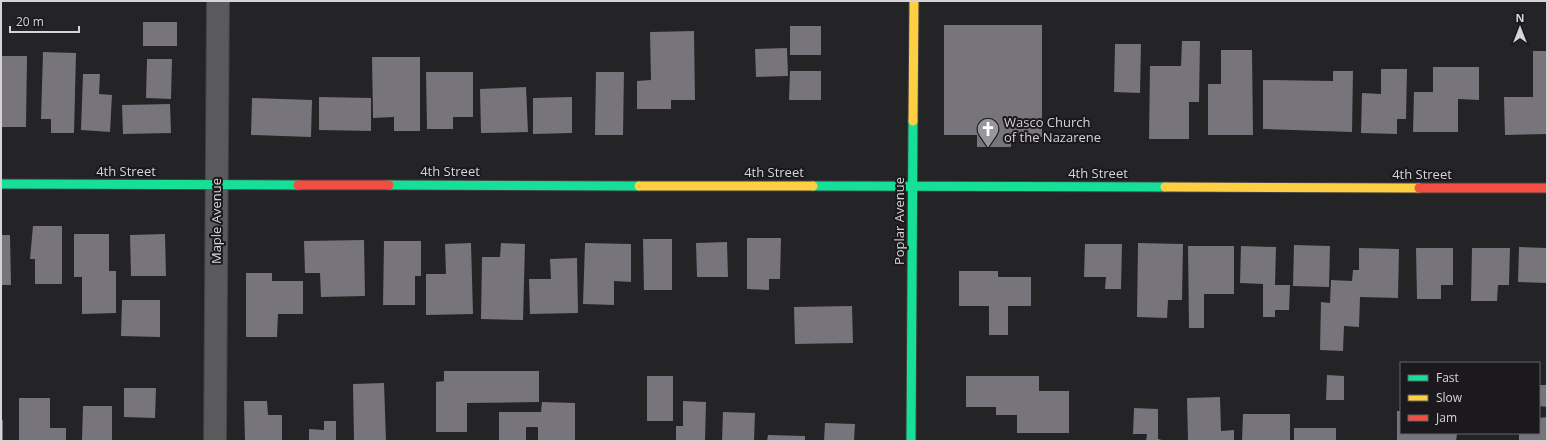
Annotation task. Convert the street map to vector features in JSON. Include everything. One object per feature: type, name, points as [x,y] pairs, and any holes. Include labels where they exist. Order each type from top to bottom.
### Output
[{"type":"street","name":"Maple Avenue","points":[[214,441],[218,1]]},
{"type":"street","name":"Poplar Avenue","points":[[911,441],[914,1]]},
{"type":"street","name":"4th Street","points":[[1,184],[1547,188]]},
{"type":"building","points":[[143,22],[177,22],[177,46],[143,46]]},
{"type":"building","points":[[944,25],[1042,25],[1042,137],[1011,137],[1011,147],[977,147],[977,135],[944,135]]},
{"type":"building","points":[[790,26],[821,26],[821,55],[790,55]]},
{"type":"building","points":[[694,31],[695,100],[671,100],[671,109],[637,109],[637,81],[651,80],[650,32]]},
{"type":"building","points":[[1182,41],[1200,41],[1199,102],[1189,102],[1189,139],[1149,139],[1150,66],[1181,66]]},
{"type":"building","points":[[1115,44],[1141,44],[1140,93],[1114,92]]},
{"type":"building","points":[[787,48],[788,76],[756,77],[755,49]]},
{"type":"building","points":[[1221,50],[1252,50],[1253,135],[1208,135],[1208,84],[1221,84]]},
{"type":"building","points":[[1533,51],[1547,51],[1547,134],[1505,135],[1504,97],[1533,97]]},
{"type":"building","points":[[43,52],[76,53],[74,133],[51,133],[51,119],[41,119]]},
{"type":"building","points":[[1,56],[27,56],[26,127],[1,127]]},
{"type":"building","points":[[372,57],[420,57],[420,131],[394,131],[394,117],[373,118]]},
{"type":"building","points":[[147,59],[172,59],[171,99],[146,98]]},
{"type":"building","points":[[1433,67],[1479,67],[1479,100],[1458,99],[1458,132],[1413,132],[1414,92],[1433,92]]},
{"type":"building","points":[[1381,69],[1407,69],[1406,119],[1397,119],[1397,134],[1361,133],[1362,93],[1381,94]]},
{"type":"building","points":[[790,71],[821,71],[821,100],[789,100]]},
{"type":"building","points":[[1333,71],[1353,71],[1352,132],[1263,129],[1263,80],[1333,81]]},
{"type":"building","points":[[426,72],[473,72],[473,117],[453,117],[453,129],[427,129]]},
{"type":"building","points":[[596,72],[624,72],[623,135],[595,135]]},
{"type":"building","points":[[83,74],[100,74],[99,94],[112,95],[110,132],[81,130]]},
{"type":"building","points":[[526,87],[528,132],[481,133],[480,89]]},
{"type":"building","points":[[319,97],[371,98],[371,131],[319,130]]},
{"type":"building","points":[[572,97],[572,133],[533,134],[533,98]]},
{"type":"building","points":[[252,98],[312,100],[311,137],[251,135]]},
{"type":"building","points":[[170,104],[171,133],[123,134],[122,105]]},
{"type":"building","points":[[33,226],[62,226],[62,284],[35,284],[35,259],[30,259]]},
{"type":"building","points":[[74,234],[109,234],[109,271],[116,271],[116,313],[82,314],[82,277],[74,277]]},
{"type":"building","points":[[165,234],[166,276],[131,276],[130,235]]},
{"type":"building","points":[[1,235],[10,235],[11,285],[1,285]]},
{"type":"building","points":[[747,238],[781,238],[780,279],[769,279],[769,290],[747,289]]},
{"type":"building","points":[[643,239],[672,239],[672,290],[644,290]]},
{"type":"building","points":[[364,240],[365,296],[321,297],[320,273],[305,273],[304,241]]},
{"type":"building","points":[[384,241],[421,241],[421,276],[415,276],[415,305],[383,305]]},
{"type":"building","points":[[727,242],[728,277],[697,277],[696,243]]},
{"type":"building","points":[[471,243],[473,314],[426,315],[426,274],[446,274],[445,244]]},
{"type":"building","points":[[501,243],[525,244],[523,320],[481,319],[482,257],[500,257]]},
{"type":"building","points":[[585,243],[631,244],[631,282],[614,281],[614,305],[583,304]]},
{"type":"building","points":[[1138,243],[1183,244],[1182,300],[1168,300],[1167,318],[1137,317]]},
{"type":"building","points":[[1085,244],[1122,244],[1121,289],[1105,289],[1106,277],[1084,277]]},
{"type":"building","points":[[1294,245],[1330,246],[1329,287],[1293,286]]},
{"type":"building","points":[[1188,246],[1234,246],[1234,294],[1204,294],[1204,328],[1189,328]]},
{"type":"building","points":[[1241,246],[1276,247],[1275,285],[1290,285],[1289,310],[1275,310],[1275,317],[1263,317],[1263,284],[1240,283]]},
{"type":"building","points":[[1519,247],[1547,248],[1547,283],[1518,282]]},
{"type":"building","points":[[1359,248],[1399,249],[1398,298],[1360,297],[1359,327],[1344,326],[1343,351],[1320,350],[1321,302],[1330,303],[1331,280],[1352,281],[1353,270],[1359,270]]},
{"type":"building","points":[[1416,248],[1453,248],[1453,285],[1441,285],[1441,299],[1417,299]]},
{"type":"building","points":[[1472,248],[1510,248],[1509,285],[1498,285],[1497,301],[1471,301]]},
{"type":"building","points":[[577,258],[578,313],[530,314],[529,279],[551,279],[550,259]]},
{"type":"building","points":[[959,271],[998,271],[998,277],[1031,277],[1031,306],[1008,306],[1008,335],[989,335],[989,306],[959,306]]},
{"type":"building","points":[[246,273],[272,273],[272,281],[303,281],[303,314],[278,314],[277,337],[246,337]]},
{"type":"building","points":[[122,300],[160,300],[160,337],[121,336]]},
{"type":"building","points":[[852,306],[853,343],[795,344],[794,307]]},
{"type":"building","points":[[444,371],[539,371],[539,402],[467,403],[467,432],[436,432],[436,382],[444,381]]},
{"type":"building","points":[[1327,375],[1344,376],[1344,400],[1326,400]]},
{"type":"building","points":[[647,376],[673,376],[673,421],[647,421]]},
{"type":"building","points":[[966,376],[1039,376],[1039,391],[1069,391],[1069,433],[1017,433],[1017,415],[996,415],[996,407],[966,407]]},
{"type":"building","points":[[384,383],[386,441],[354,441],[353,384]]},
{"type":"building","points":[[1540,385],[1547,385],[1547,407],[1540,406]]},
{"type":"building","points":[[124,388],[156,388],[155,418],[124,417]]},
{"type":"building","points":[[1220,397],[1221,431],[1234,430],[1234,441],[1188,441],[1187,398]]},
{"type":"building","points":[[19,398],[50,398],[50,428],[66,428],[66,441],[19,441]]},
{"type":"building","points":[[244,401],[267,401],[268,415],[282,415],[282,441],[245,441]]},
{"type":"building","points":[[683,401],[706,402],[705,441],[676,441],[676,426],[683,426]]},
{"type":"building","points":[[542,402],[575,403],[575,441],[538,441],[538,427],[526,427],[526,441],[499,441],[499,412],[541,412]]},
{"type":"building","points":[[83,406],[112,406],[112,441],[82,441]]},
{"type":"building","points":[[1134,408],[1158,409],[1158,439],[1166,441],[1146,441],[1147,434],[1133,434]]},
{"type":"building","points":[[1397,411],[1400,411],[1400,434],[1457,434],[1456,441],[1397,441]]},
{"type":"building","points":[[723,412],[755,413],[754,441],[722,441]]},
{"type":"building","points":[[1243,414],[1290,414],[1290,441],[1242,441]]},
{"type":"building","points":[[1547,417],[1547,441],[1519,441],[1519,434],[1540,434],[1540,418]]},
{"type":"building","points":[[1,420],[3,420],[3,441],[1,441]]},
{"type":"building","points":[[324,421],[336,421],[336,441],[309,441],[309,429],[324,430]]},
{"type":"building","points":[[825,423],[855,424],[854,441],[824,441]]},
{"type":"building","points":[[1294,428],[1336,428],[1336,441],[1294,441]]},
{"type":"building","points":[[768,435],[805,436],[805,441],[767,441]]},
{"type":"traffic: fast","points":[[911,441],[913,121]]},
{"type":"traffic: fast","points":[[1,184],[298,185]]},
{"type":"traffic: fast","points":[[389,185],[639,186]]},
{"type":"traffic: fast","points":[[813,186],[1165,187]]},
{"type":"traffic: slow","points":[[913,121],[914,1]]},
{"type":"traffic: slow","points":[[639,186],[813,186]]},
{"type":"traffic: slow","points":[[1165,187],[1419,188]]},
{"type":"traffic: jam","points":[[298,185],[389,185]]},
{"type":"traffic: jam","points":[[1419,188],[1547,188]]},
{"type":"place","name":"Wasco Church of the Nazarene","points":[[988,148]]}]
